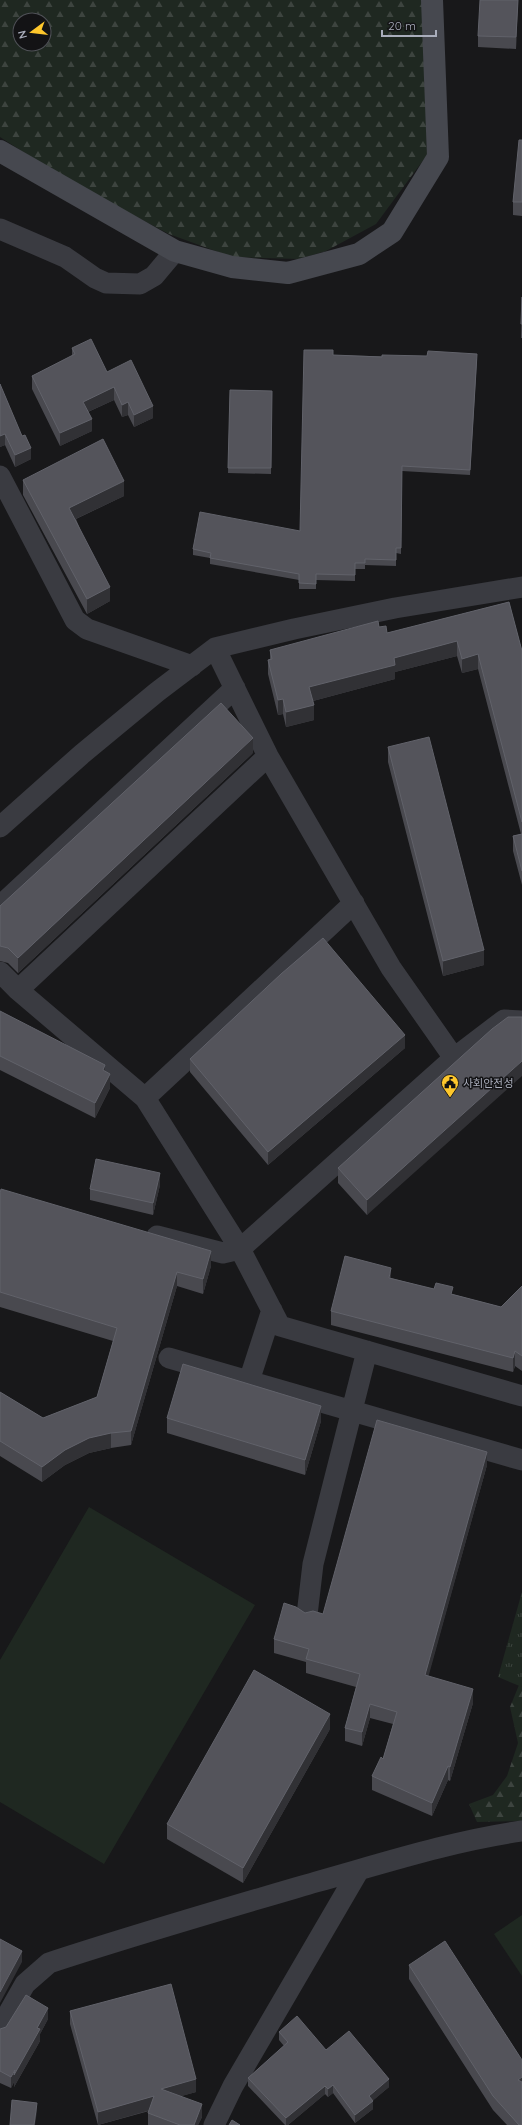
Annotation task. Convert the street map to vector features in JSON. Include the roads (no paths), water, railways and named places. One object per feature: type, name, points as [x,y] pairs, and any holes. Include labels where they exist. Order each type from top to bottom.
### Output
[{"type":"street","points":[[0,151],[175,251],[232,267],[288,273],[358,254],[392,232],[438,157],[432,0]]},
{"type":"street","points":[[0,229],[65,257],[95,278],[106,282],[140,284],[154,276],[175,251]]},
{"type":"street","points":[[0,476],[75,620],[87,629],[192,666]]},
{"type":"street","points":[[0,827],[82,754],[215,648],[294,629],[395,608],[522,587]]},
{"type":"street","points":[[215,648],[268,756],[391,968],[454,1058]]},
{"type":"street","points":[[0,906],[235,688]]},
{"type":"street","points":[[18,990],[268,756]]},
{"type":"street","points":[[145,1098],[354,903]]},
{"type":"street","points":[[0,972],[18,990],[145,1098],[240,1249],[280,1326],[522,1396]]},
{"type":"street","points":[[140,1231],[223,1253],[240,1249],[454,1058],[504,1020],[522,1021]]},
{"type":"street","points":[[249,1381],[272,1310]]},
{"type":"street","points":[[306,1615],[313,1564],[367,1351]]},
{"type":"street","points":[[169,1358],[522,1460]]},
{"type":"street","points":[[0,2028],[25,1984],[49,1963],[225,1908],[359,1870],[481,1837],[522,1831]]},
{"type":"street","points":[[214,2125],[233,2086],[359,1870]]},
{"type":"place","name":"사회안전성","points":[[450,1098]]}]
